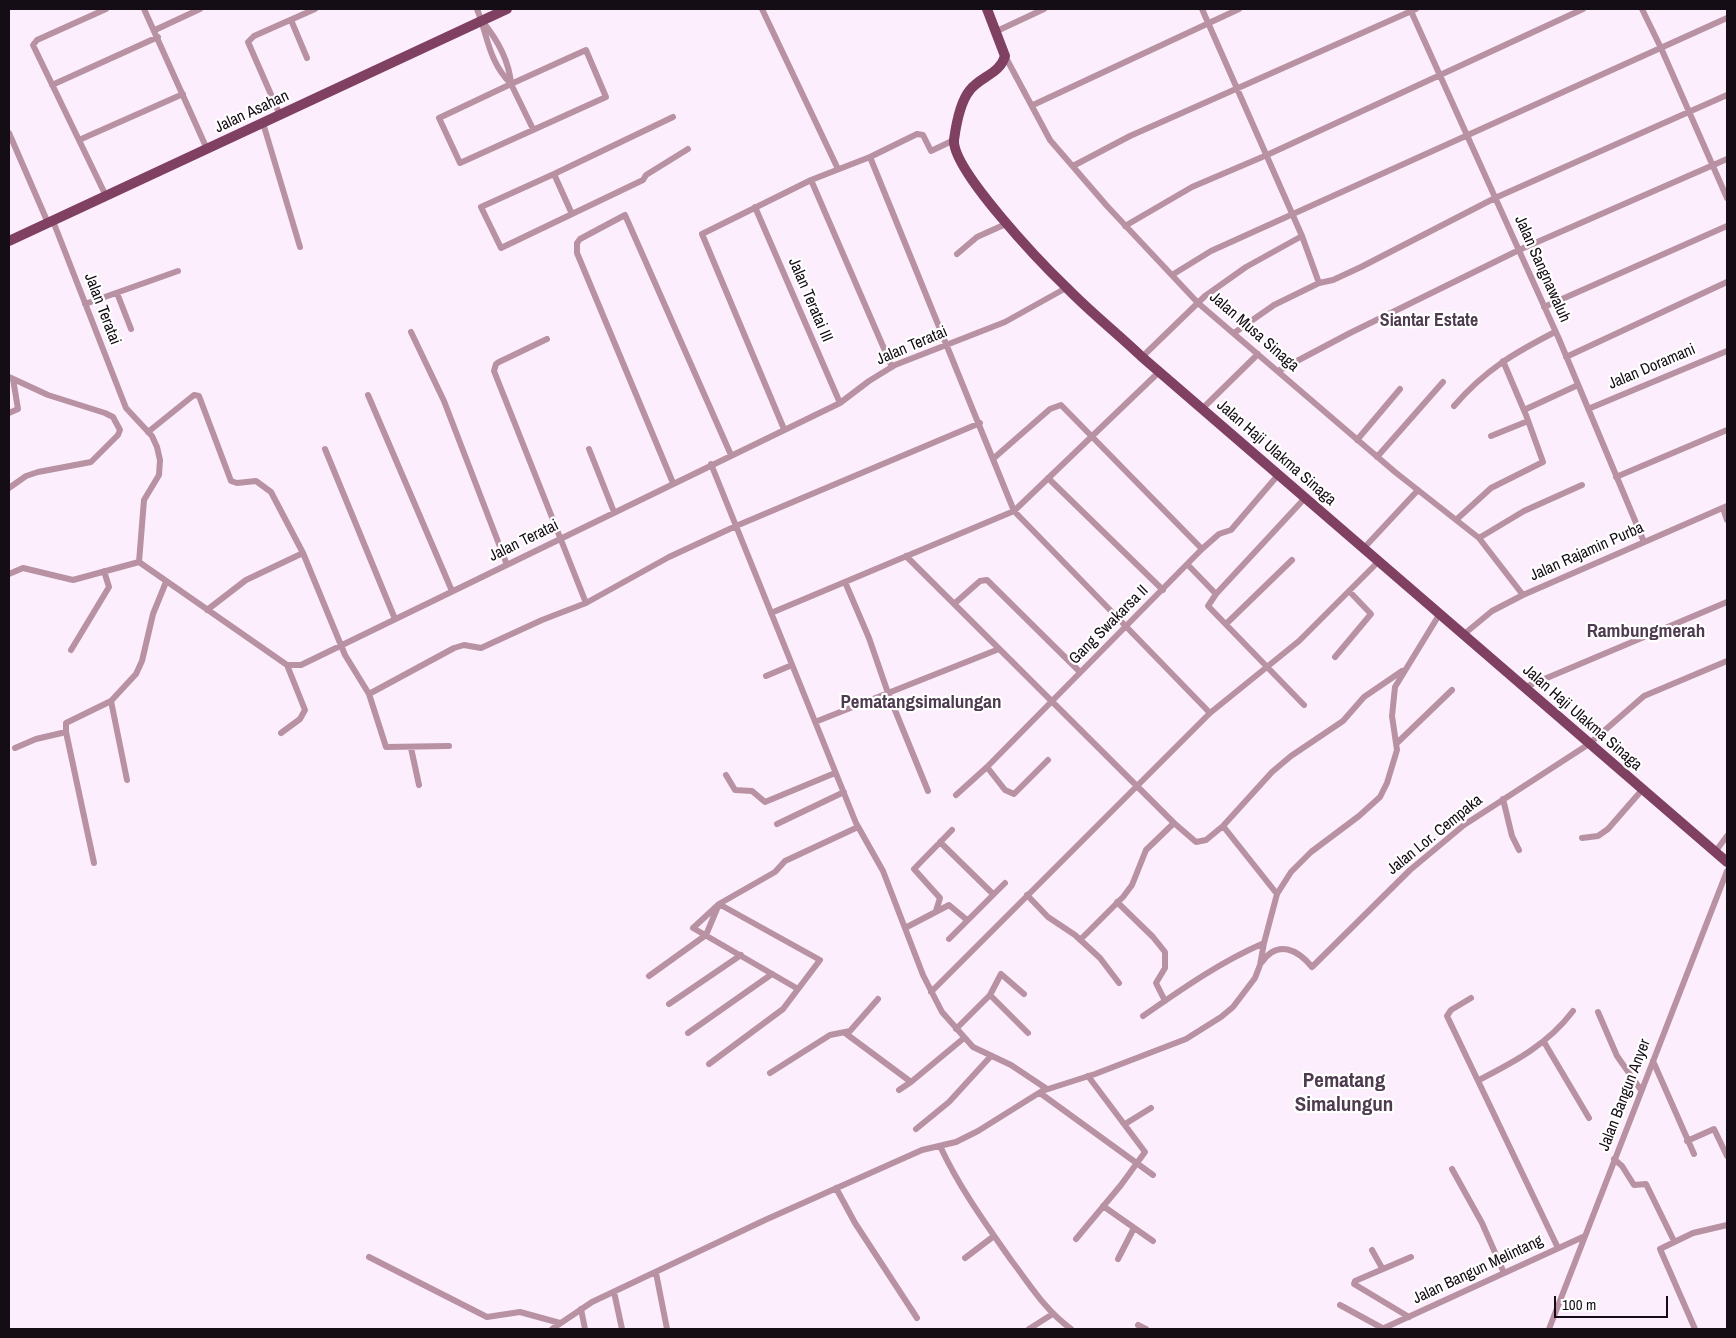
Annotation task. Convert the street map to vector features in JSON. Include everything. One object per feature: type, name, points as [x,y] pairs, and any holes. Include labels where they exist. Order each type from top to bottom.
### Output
[{"type":"main road","name":"Jalan Asahan","points":[[9,241],[507,9]]},
{"type":"main road","points":[[987,9],[1005,56]]},
{"type":"main road","name":"Jalan Haji Ulakma Sinaga","points":[[1005,56],[1000,67],[970,90],[959,115],[954,140],[958,160],[964,170],[1008,223],[1066,288],[1159,372],[1727,862]]},
{"type":"street","points":[[106,9],[34,43],[52,85],[106,196]]},
{"type":"street","points":[[144,9],[207,149]]},
{"type":"street","points":[[155,30],[200,9]]},
{"type":"street","points":[[280,115],[248,42],[254,36],[315,9]]},
{"type":"street","points":[[476,9],[482,21],[495,36],[510,70],[510,84]]},
{"type":"street","points":[[762,9],[838,169]]},
{"type":"street","points":[[997,31],[1044,9]]},
{"type":"street","points":[[1202,9],[1302,236],[1319,283]]},
{"type":"street","points":[[1033,105],[1239,9]]},
{"type":"street","points":[[1125,226],[1175,195],[1267,155],[1583,9]]},
{"type":"street","points":[[1642,9],[1662,48],[1727,198]]},
{"type":"street","points":[[1073,166],[1130,136],[1412,10]]},
{"type":"street","name":"Jalan Sangnawaluh","points":[[1412,10],[1566,357],[1644,542]]},
{"type":"street","points":[[1172,275],[1211,251],[1727,18]]},
{"type":"street","points":[[291,20],[308,58]]},
{"type":"street","points":[[482,21],[485,41],[501,74],[510,84],[533,129]]},
{"type":"street","points":[[52,85],[158,37]]},
{"type":"street","points":[[586,50],[606,97],[460,164],[439,118],[510,84],[586,50]]},
{"type":"street","name":"Jalan Musa Sinaga","points":[[1005,56],[1033,105],[1050,140],[1125,226],[1198,303],[1377,457],[1479,538],[1523,595]]},
{"type":"street","points":[[79,140],[183,94]]},
{"type":"street","points":[[1234,333],[1262,312],[1319,283],[1334,280],[1361,267],[1495,198],[1727,95]]},
{"type":"street","points":[[673,117],[480,207],[501,248],[643,180],[646,175],[688,149]]},
{"type":"street","points":[[263,123],[300,247]]},
{"type":"street","name":"Jalan Teratai","points":[[9,133],[85,304],[126,408],[148,432]]},
{"type":"street","points":[[784,429],[702,234],[811,180],[870,157],[920,133],[930,151],[954,140]]},
{"type":"street","points":[[870,157],[980,423],[1014,511],[1125,628],[1210,713]]},
{"type":"street","points":[[1278,371],[1519,250],[1727,159]]},
{"type":"street","points":[[554,174],[572,214]]},
{"type":"street","points":[[811,180],[892,367]]},
{"type":"street","name":"Jalan Teratai III","points":[[755,207],[840,403]]},
{"type":"street","points":[[673,483],[577,253],[577,243],[580,239],[625,214],[731,455]]},
{"type":"street","points":[[957,254],[977,238],[1008,223]]},
{"type":"street","points":[[1544,307],[1727,226]]},
{"type":"street","points":[[1142,357],[1198,303],[1246,267],[1302,236]]},
{"type":"street","points":[[85,304],[178,271]]},
{"type":"street","points":[[1566,357],[1727,282]]},
{"type":"street","name":"Jalan Teratai","points":[[287,665],[301,665],[341,646],[711,464],[840,403],[892,367],[1018,316],[1066,288]]},
{"type":"street","points":[[117,293],[131,329]]},
{"type":"street","points":[[411,332],[444,400],[507,565]]},
{"type":"street","points":[[1454,406],[1474,383],[1503,361],[1555,332]]},
{"type":"street","points":[[546,339],[499,362],[496,364],[494,371],[586,603]]},
{"type":"street","name":"Jalan Doramani","points":[[1588,409],[1727,351]]},
{"type":"street","points":[[1202,409],[1258,354]]},
{"type":"street","points":[[1456,520],[1491,488],[1543,462],[1503,361]]},
{"type":"street","points":[[771,613],[1014,511],[1159,372]]},
{"type":"street","points":[[9,413],[18,408],[11,378]]},
{"type":"street","points":[[9,488],[26,476],[38,472],[91,462],[118,435],[120,430],[113,418],[105,413],[48,395],[11,378]]},
{"type":"street","points":[[1377,457],[1443,382]]},
{"type":"street","points":[[1524,410],[1578,385]]},
{"type":"street","points":[[1357,440],[1400,389]]},
{"type":"street","points":[[139,562],[144,500],[159,474],[160,460],[157,447],[148,432],[197,394],[229,477],[237,483],[256,481],[271,492],[303,553],[341,646],[369,694],[386,747],[449,746]]},
{"type":"street","points":[[368,395],[452,591]]},
{"type":"street","points":[[994,458],[1050,409],[1058,405],[1092,436],[1202,549]]},
{"type":"street","points":[[1491,436],[1528,421]]},
{"type":"street","points":[[369,694],[454,648],[464,646],[481,648],[542,620],[586,603],[669,557],[736,526],[980,423]]},
{"type":"street","points":[[1616,477],[1727,430]]},
{"type":"street","points":[[326,449],[395,619]]},
{"type":"street","points":[[589,449],[614,512]]},
{"type":"street","points":[[711,464],[835,772],[858,827],[884,871],[931,992],[964,1038],[990,1056],[1011,1065],[1047,1089]]},
{"type":"street","name":"Gang Swakarsa II","points":[[956,794],[987,767],[1202,549],[1219,534],[1231,530],[1278,475]]},
{"type":"street","points":[[1048,478],[1163,590]]},
{"type":"street","points":[[1479,538],[1524,511],[1582,485]]},
{"type":"street","points":[[1363,549],[1418,490]]},
{"type":"street","points":[[1304,705],[1266,668],[1208,606],[1216,594],[1305,498]]},
{"type":"street","points":[[1725,507],[1727,520]]},
{"type":"street","name":"Jalan Rajamin Purba","points":[[1464,635],[1492,610],[1725,507]]},
{"type":"street","points":[[208,610],[246,580],[303,553]]},
{"type":"street","points":[[906,556],[1136,786],[1174,823],[1196,842],[1200,843],[1223,826],[1272,772],[1291,756],[1343,721],[1364,697],[1404,670]]},
{"type":"street","points":[[1226,624],[1292,560]]},
{"type":"street","points":[[9,574],[23,568],[73,580],[139,562]]},
{"type":"street","points":[[139,562],[287,665],[305,710],[300,719],[281,732]]},
{"type":"street","points":[[931,992],[1210,713],[1299,640],[1378,562]]},
{"type":"street","points":[[1188,564],[1216,594]]},
{"type":"street","points":[[71,650],[109,587],[104,571]]},
{"type":"street","points":[[954,604],[980,581],[987,580],[1080,672]]},
{"type":"street","points":[[94,863],[66,732],[68,720],[111,701],[130,682],[142,661],[153,614],[166,582]]},
{"type":"street","points":[[844,582],[869,638],[888,693],[928,791]]},
{"type":"street","points":[[1335,657],[1371,614],[1349,591]]},
{"type":"street","points":[[1524,688],[1727,602]]},
{"type":"street","points":[[552,1329],[581,1309],[614,1292],[765,1220],[922,1150],[940,1146],[978,1131],[1047,1089],[1088,1076],[1186,1039],[1204,1029],[1234,1007],[1246,991],[1260,965],[1277,894],[1292,872],[1311,852],[1365,812],[1380,797],[1396,758],[1397,742],[1392,716],[1392,700],[1395,688],[1404,670],[1439,615]]},
{"type":"street","points":[[815,722],[998,649]]},
{"type":"street","name":"Jalan Lor. Cempaka","points":[[1260,965],[1273,952],[1289,949],[1297,952],[1312,966],[1410,870],[1464,825],[1589,744],[1644,696],[1727,661]]},
{"type":"street","points":[[766,676],[792,665]]},
{"type":"street","points":[[1397,742],[1452,690]]},
{"type":"street","points":[[111,701],[127,780]]},
{"type":"street","points":[[15,748],[36,739],[66,732]]},
{"type":"street","points":[[411,748],[419,785]]},
{"type":"street","points":[[987,767],[1005,790],[1014,794],[1048,760]]},
{"type":"street","points":[[726,775],[735,790],[752,791],[765,802],[835,772]]},
{"type":"street","points":[[1582,838],[1598,836],[1608,829],[1642,790]]},
{"type":"street","points":[[777,824],[844,792]]},
{"type":"street","points":[[1503,799],[1512,836],[1519,850]]},
{"type":"street","points":[[1080,940],[1132,885],[1146,850],[1174,823]]},
{"type":"street","points":[[1223,826],[1277,894]]},
{"type":"street","points":[[798,989],[693,928],[719,904],[775,872],[785,861],[858,827]]},
{"type":"street","points":[[936,911],[940,898],[914,869],[952,830]]},
{"type":"street","points":[[1715,852],[1727,836]]},
{"type":"street","points":[[940,842],[993,894]]},
{"type":"street","name":"Jalan Bangun Anyer","points":[[1549,1329],[1727,871]]},
{"type":"street","points":[[949,939],[1005,884]]},
{"type":"street","points":[[1027,895],[1048,917],[1080,940],[1100,958],[1119,983]]},
{"type":"street","points":[[1117,902],[1154,937],[1165,952],[1165,968],[1156,983],[1165,1001]]},
{"type":"street","points":[[649,976],[706,935],[719,904]]},
{"type":"street","points":[[709,1064],[782,1009],[820,960],[719,904]]},
{"type":"street","points":[[905,928],[949,905],[967,920]]},
{"type":"street","points":[[1143,1016],[1205,973],[1238,954],[1264,943]]},
{"type":"street","points":[[669,1004],[741,955]]},
{"type":"street","points":[[688,1033],[772,974]]},
{"type":"street","points":[[956,1029],[990,995],[1001,974],[1024,994]]},
{"type":"street","points":[[990,995],[1028,1033]]},
{"type":"street","points":[[1471,998],[1446,1014],[1558,1248]]},
{"type":"street","points":[[770,1073],[830,1035],[844,1033],[854,1028],[878,999]]},
{"type":"street","points":[[1479,1080],[1544,1042],[1555,1033],[1573,1011]]},
{"type":"street","points":[[1598,1012],[1622,1065],[1641,1090]]},
{"type":"street","points":[[844,1033],[911,1082]]},
{"type":"street","points":[[898,1090],[911,1082],[964,1038]]},
{"type":"street","points":[[1544,1042],[1589,1118]]},
{"type":"street","points":[[916,1129],[949,1102],[990,1056]]},
{"type":"street","points":[[1652,1062],[1694,1154]]},
{"type":"street","points":[[1076,1239],[1137,1164],[1144,1152],[1125,1124],[1106,1103],[1088,1076]]},
{"type":"street","points":[[1040,1093],[1152,1175]]},
{"type":"street","points":[[1125,1124],[1151,1108]]},
{"type":"street","points":[[1687,1141],[1715,1129],[1727,1156]]},
{"type":"street","points":[[940,1146],[960,1186],[994,1236],[1051,1315],[1070,1329]]},
{"type":"street","points":[[1614,1159],[1622,1166],[1634,1186],[1646,1184],[1674,1241]]},
{"type":"street","points":[[1452,1169],[1482,1223],[1504,1273]]},
{"type":"street","points":[[836,1188],[855,1222],[917,1318]]},
{"type":"street","points":[[1103,1206],[1153,1241]]},
{"type":"street","points":[[1695,1329],[1661,1251],[1662,1247],[1674,1241],[1727,1225]]},
{"type":"street","points":[[1118,1259],[1134,1228]]},
{"type":"street","points":[[965,1258],[994,1236]]},
{"type":"street","name":"Jalan Bangun Melintang","points":[[1383,1329],[1584,1236]]},
{"type":"street","points":[[1372,1250],[1382,1268]]},
{"type":"street","points":[[369,1257],[487,1317],[520,1312],[560,1323]]},
{"type":"street","points":[[1409,1317],[1354,1286],[1355,1281],[1411,1257]]},
{"type":"street","points":[[656,1273],[667,1329]]},
{"type":"street","points":[[614,1292],[622,1329]]},
{"type":"street","points":[[1340,1304],[1383,1329]]},
{"type":"street","points":[[581,1309],[585,1329]]},
{"type":"street","points":[[1029,1329],[1051,1315]]},
{"type":"street","points":[[1138,1325],[1146,1329]]},
{"type":"district","name":"Siantar Estate","points":[[1429,321]]},
{"type":"district","name":"Rambungmerah","points":[[1646,632]]},
{"type":"district","name":"Pematangsimalungan","points":[[921,703]]},
{"type":"district","name":"Pematang Simalungun","points":[[1344,1093]]}]
